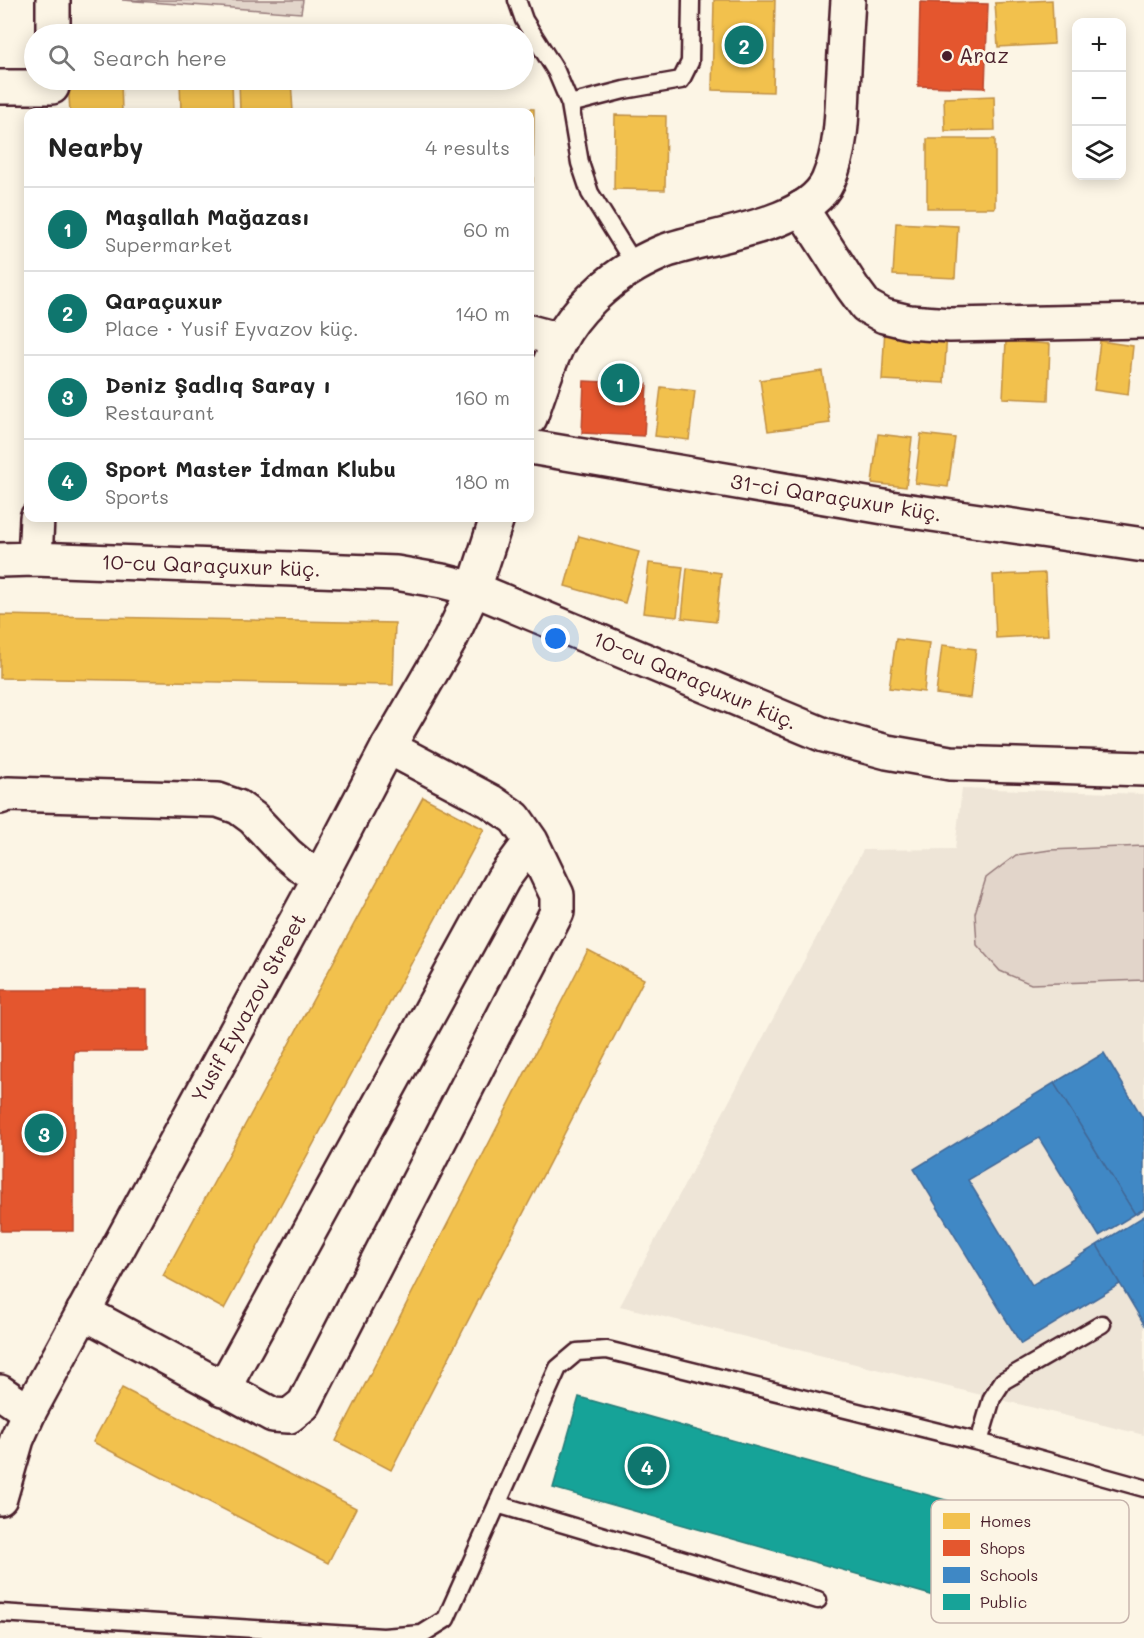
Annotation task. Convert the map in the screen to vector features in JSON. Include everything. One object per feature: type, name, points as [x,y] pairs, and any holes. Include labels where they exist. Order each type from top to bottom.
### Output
[{"type":"street","points":[[53,0],[53,24]]},
{"type":"street","points":[[534,407],[544,379],[545,336],[576,317],[604,288],[635,265],[664,251],[766,224],[801,208],[819,196],[828,182],[836,158],[841,124],[848,0]]},
{"type":"street","points":[[0,87],[24,90]]},
{"type":"street","points":[[26,90],[52,93]]},
{"type":"street","points":[[801,208],[859,297],[866,306],[884,316],[909,322],[950,325],[1144,321]]},
{"type":"street","name":"31-ci Qaraçuxur küç.","points":[[534,448],[890,508],[1144,545]]},
{"type":"street","points":[[35,559],[37,522]]},
{"type":"street","name":"Yusif Eyvazov Street","points":[[0,1498],[17,1439],[29,1412],[320,877],[388,747],[450,640],[474,589],[496,522]]},
{"type":"street","name":"10-cu Qaraçuxur küç.","points":[[0,560],[35,559],[396,573],[442,581],[474,589],[824,735],[876,749],[950,763],[1144,769]]},
{"type":"street","points":[[83,1312],[273,1415],[290,1416],[304,1404],[557,912],[557,895],[531,841],[515,818],[490,801],[388,747]]},
{"type":"street","points":[[0,797],[8,794],[218,800],[238,807],[253,818],[287,854],[320,877]]},
{"type":"street","points":[[224,1389],[503,879],[531,841]]},
{"type":"street","points":[[0,1392],[29,1412]]},
{"type":"lane","points":[[517,0],[527,24]]},
{"type":"lane","points":[[570,104],[624,90],[681,80],[690,62],[691,0]]},
{"type":"lane","points":[[534,36],[556,71],[570,104],[580,163],[590,193],[635,265]]},
{"type":"lane","points":[[979,1442],[992,1398],[1003,1381],[1102,1324]]},
{"type":"lane","points":[[0,1613],[383,1637],[422,1634],[446,1619],[558,1368],[577,1352],[606,1350],[979,1442],[1144,1488]]},
{"type":"lane","points":[[498,1504],[818,1599]]},
{"type":"shaded area","points":[[122,0],[303,0],[301,13]]},
{"type":"shaded area","points":[[962,788],[1144,794],[1144,1435],[620,1306],[863,850],[955,849]]},
{"type":"shaded area","points":[[1144,846],[1144,980],[1031,984],[1000,971],[977,945],[975,913],[986,878],[1016,855],[1050,850]]},
{"type":"building: Homes","points":[[714,0],[775,0],[773,92],[712,90]]},
{"type":"building: Homes","points":[[1052,0],[1054,44],[998,47],[995,3]]},
{"type":"building: Homes","points":[[69,90],[121,90],[122,108],[70,108]]},
{"type":"building: Homes","points":[[180,90],[232,90],[233,108],[181,108]]},
{"type":"building: Homes","points":[[239,90],[292,90],[293,108],[240,108]]},
{"type":"building: Homes","points":[[994,96],[995,130],[945,131],[944,98]]},
{"type":"building: Homes","points":[[615,115],[666,116],[665,190],[614,189]]},
{"type":"building: Homes","points":[[927,139],[995,139],[995,208],[927,208]]},
{"type":"building: Homes","points":[[896,223],[958,226],[955,278],[893,275]]},
{"type":"building: Homes","points":[[885,327],[947,331],[944,383],[882,380]]},
{"type":"building: Homes","points":[[1006,341],[1050,344],[1048,400],[1003,398]]},
{"type":"building: Homes","points":[[1100,341],[1133,346],[1128,395],[1094,390]]},
{"type":"building: Homes","points":[[822,371],[830,423],[768,431],[760,380]]},
{"type":"building: Homes","points":[[661,387],[695,391],[689,440],[655,436]]},
{"type":"building: Homes","points":[[878,434],[912,438],[906,487],[872,483]]},
{"type":"building: Homes","points":[[921,434],[955,438],[948,487],[915,483]]},
{"type":"building: Homes","points":[[579,536],[639,552],[625,603],[565,586]]},
{"type":"building: Homes","points":[[649,563],[683,567],[677,617],[643,613]]},
{"type":"building: Homes","points":[[687,568],[721,573],[716,622],[682,618]]},
{"type":"building: Homes","points":[[1045,573],[1048,635],[996,638],[993,575]]},
{"type":"building: Homes","points":[[0,615],[395,623],[393,685],[0,678]]},
{"type":"building: Homes","points":[[896,639],[929,643],[924,692],[889,688]]},
{"type":"building: Homes","points":[[942,645],[976,649],[970,698],[936,694]]},
{"type":"building: Homes","points":[[423,797],[484,829],[224,1309],[163,1276]]},
{"type":"building: Homes","points":[[588,950],[644,979],[391,1470],[336,1441]]},
{"type":"building: Homes","points":[[122,1388],[356,1508],[328,1563],[93,1442]]},
{"type":"building: Shops","points":[[920,2],[988,4],[985,88],[918,86]]},
{"type":"building: Shops","points":[[584,381],[647,384],[644,436],[582,433]]},
{"type":"building: Shops","points":[[1,990],[147,990],[147,1051],[74,1051],[74,1231],[1,1231]]},
{"type":"building: Schools","points":[[1104,1053],[1144,1120],[1144,1209],[1135,1214],[1054,1083]]},
{"type":"building: Schools","points":[[1054,1083],[1135,1214],[1099,1236],[1039,1138],[968,1180],[1032,1285],[1097,1245],[1120,1284],[1021,1344],[914,1169]]},
{"type":"building: Schools","points":[[1144,1216],[1144,1324],[1097,1245]]},
{"type":"building: Public","points":[[579,1397],[946,1500],[931,1500],[931,1595],[553,1488]]},
{"type":"place","name":"Qaraçuxur","points":[[744,45]]},
{"type":"place","name":"Araz","points":[[947,56]]},
{"type":"place","name":"Maşallah Mağazası","points":[[620,383]]},
{"type":"place","name":"Dəniz Şadlıq Saray ı","points":[[44,1133]]},
{"type":"place","name":"Sport Master İdman Klubu","points":[[647,1466]]}]
